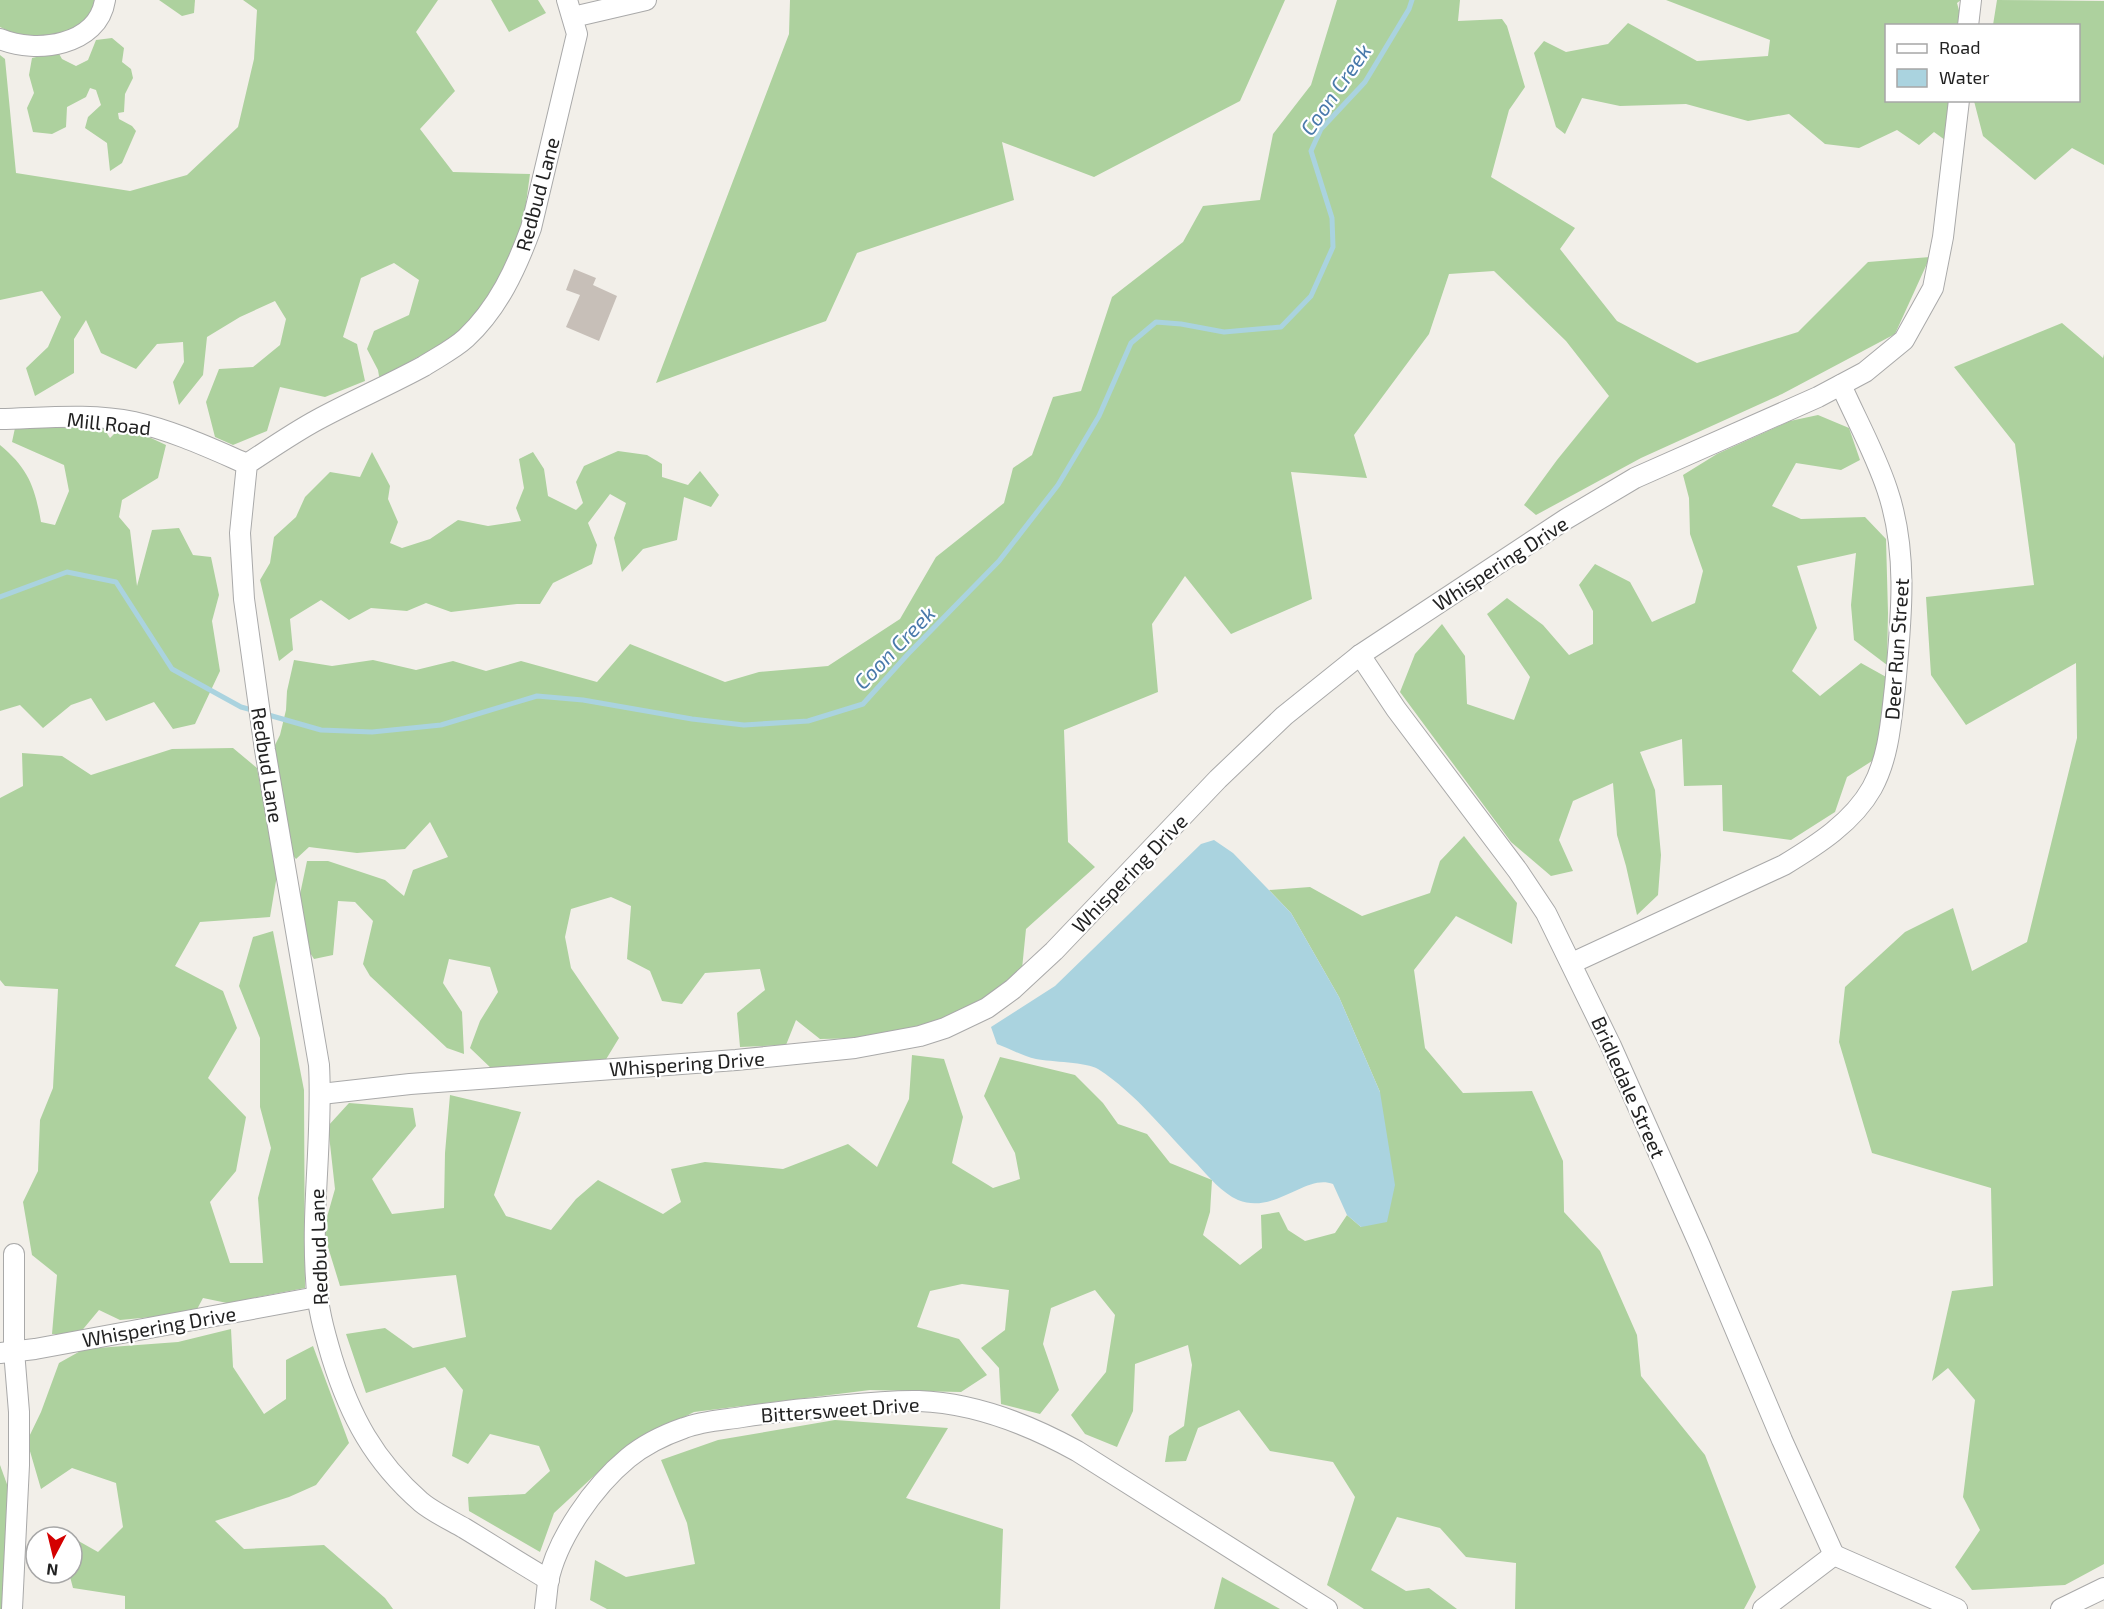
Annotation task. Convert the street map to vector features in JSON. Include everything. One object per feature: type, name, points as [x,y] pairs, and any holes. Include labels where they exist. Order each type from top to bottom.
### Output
[{"type":"street","points":[[0,39],[13,45],[59,44],[84,34],[97,21],[105,0]]},
{"type":"street","points":[[570,8],[646,0]]},
{"type":"street","points":[[1968,24],[1971,0]]},
{"type":"street","name":"Redbud Lane","points":[[549,1580],[423,1503],[395,1477],[371,1446],[344,1394],[323,1328],[317,1297],[317,1179],[321,1094],[319,1065],[259,713],[244,599],[240,533],[247,464],[317,420],[446,353],[465,339],[504,291],[531,228],[577,34],[570,8]]},
{"type":"street","points":[[1841,385],[1865,372],[1904,340],[1933,288],[1943,237],[1959,102]]},
{"type":"street","name":"Whispering Drive","points":[[321,1094],[410,1084],[819,1052],[893,1042],[945,1029],[987,1008],[1012,989],[1054,951],[1218,778],[1305,697],[1360,655],[1566,519],[1635,478],[1808,402],[1841,385]]},
{"type":"street","name":"Deer Run Street","points":[[1572,963],[1784,865],[1811,849],[1840,826],[1872,788],[1884,759],[1890,732],[1900,629],[1902,572],[1897,531],[1887,489],[1841,385]]},
{"type":"street","name":"Mill Road","points":[[0,418],[83,417],[132,422],[170,432],[247,464]]},
{"type":"street","name":"Bridledale Street","points":[[1360,655],[1396,709],[1518,871],[1546,913],[1572,963],[1700,1246],[1782,1440],[1834,1555]]},
{"type":"street","points":[[12,1609],[19,1465],[19,1412],[7,1352],[14,1254]]},
{"type":"street","name":"Whispering Drive","points":[[7,1352],[317,1297]]},
{"type":"street","name":"Bittersweet Drive","points":[[545,1609],[549,1580],[563,1541],[608,1477],[629,1457],[653,1441],[686,1427],[715,1421],[893,1401],[920,1401],[965,1407],[1011,1420],[1046,1434],[1077,1451],[1327,1609]]},
{"type":"street","points":[[1763,1609],[1834,1555],[1957,1609]]},
{"type":"street","points":[[2061,1609],[2104,1588]]},
{"type":"green space","points":[[0,0],[95,0],[94,15],[75,30],[31,42],[0,27]]},
{"type":"green space","points":[[159,0],[195,0],[194,13],[182,16]]},
{"type":"green space","points":[[243,0],[438,0],[416,32],[455,91],[420,129],[453,172],[530,174],[522,233],[504,275],[471,322],[443,345],[414,359],[380,382],[378,370],[367,349],[374,331],[409,315],[419,280],[394,263],[361,278],[343,337],[357,344],[365,381],[325,397],[280,387],[267,431],[233,445],[215,437],[206,402],[219,369],[253,367],[280,345],[286,319],[275,301],[240,317],[207,337],[203,375],[179,405],[173,382],[184,362],[183,342],[157,344],[136,369],[101,353],[86,320],[74,339],[74,373],[35,396],[26,368],[48,347],[61,317],[42,291],[0,300],[0,55],[5,59],[16,173],[130,191],[187,175],[238,127],[254,59],[257,10]]},
{"type":"green space","points":[[491,0],[538,0],[546,13],[509,32]]},
{"type":"green space","points":[[790,0],[1285,0],[1240,101],[1094,177],[1002,142],[1014,200],[857,253],[826,321],[656,383],[789,34]]},
{"type":"green space","points":[[1337,0],[1460,0],[1458,21],[1502,19],[1507,26],[1525,87],[1509,110],[1491,177],[1575,228],[1560,249],[1617,321],[1697,363],[1798,332],[1868,262],[1930,257],[1895,334],[1782,394],[1641,458],[1536,515],[1524,505],[1609,396],[1566,341],[1494,271],[1449,274],[1429,334],[1354,435],[1367,478],[1291,472],[1312,599],[1231,634],[1185,576],[1152,624],[1158,692],[1064,730],[1068,842],[1095,867],[1026,929],[1022,969],[973,1006],[932,1023],[872,1038],[820,1039],[796,1020],[786,1045],[740,1047],[737,1013],[765,990],[760,969],[705,973],[682,1004],[662,1001],[650,971],[627,959],[631,906],[611,897],[571,909],[565,937],[571,968],[619,1038],[605,1061],[493,1070],[470,1048],[480,1021],[498,992],[490,967],[449,959],[443,983],[462,1012],[464,1054],[447,1048],[370,976],[363,964],[373,921],[355,902],[338,901],[333,955],[314,959],[303,942],[299,899],[307,861],[328,861],[385,880],[404,896],[413,870],[448,857],[430,822],[405,849],[357,853],[309,847],[296,859],[287,848],[271,753],[280,735],[294,660],[332,666],[373,660],[416,670],[453,661],[486,671],[521,661],[597,682],[630,644],[725,682],[759,672],[828,666],[900,619],[936,557],[1004,503],[1013,468],[1032,455],[1053,397],[1081,391],[1112,297],[1183,242],[1203,206],[1260,200],[1273,134],[1311,85]]},
{"type":"green space","points":[[1666,0],[1961,0],[1957,3],[1963,24],[1885,24],[1885,102],[1953,102],[1945,140],[1934,132],[1919,145],[1897,130],[1859,148],[1825,144],[1789,114],[1748,121],[1686,104],[1620,106],[1582,98],[1565,134],[1556,127],[1534,53],[1544,41],[1566,52],[1608,44],[1628,23],[1697,61],[1768,56],[1770,40]]},
{"type":"green space","points":[[1997,0],[2104,1],[2104,165],[2072,148],[2035,180],[1983,136],[1974,102],[2080,102],[2080,24],[1993,24]]},
{"type":"green space","points":[[112,38],[124,48],[122,62],[131,69],[133,78],[125,94],[124,112],[118,113],[119,119],[136,131],[122,163],[110,171],[107,143],[85,128],[88,117],[101,105],[96,90],[90,88],[86,97],[67,107],[66,127],[52,134],[33,132],[27,108],[34,93],[29,75],[32,58],[58,52],[62,59],[76,66],[88,60],[96,40]]},
{"type":"green space","points":[[2062,323],[2103,358],[2104,354],[2104,1564],[2065,1585],[1972,1590],[1955,1567],[1980,1530],[1963,1497],[1975,1400],[1948,1368],[1932,1381],[1952,1291],[1993,1286],[1991,1188],[1872,1153],[1839,1042],[1845,987],[1905,932],[1953,908],[1972,971],[2027,942],[2077,738],[2076,663],[1966,725],[1931,675],[1926,597],[2034,585],[2015,444],[1954,367]]},
{"type":"green space","points":[[1818,415],[1849,428],[1860,460],[1841,470],[1796,463],[1772,506],[1801,519],[1865,517],[1886,539],[1887,665],[1854,640],[1851,605],[1856,553],[1797,566],[1817,628],[1792,671],[1820,696],[1861,663],[1888,678],[1884,729],[1872,761],[1847,777],[1835,812],[1791,840],[1723,831],[1722,785],[1684,786],[1682,739],[1640,752],[1655,790],[1661,855],[1658,895],[1637,915],[1617,835],[1613,783],[1573,801],[1559,840],[1573,871],[1551,876],[1511,842],[1400,692],[1415,654],[1442,624],[1465,656],[1467,704],[1514,720],[1530,677],[1487,614],[1507,598],[1543,625],[1569,655],[1593,644],[1593,611],[1579,585],[1595,564],[1630,582],[1652,622],[1695,603],[1703,571],[1690,534],[1689,498],[1683,475],[1717,454],[1790,421]]},
{"type":"green space","points":[[47,422],[65,428],[72,424],[101,424],[110,438],[123,425],[166,445],[158,478],[122,500],[119,517],[130,530],[137,586],[152,530],[179,528],[193,555],[211,557],[219,595],[212,621],[220,671],[195,724],[173,729],[154,702],[106,721],[91,698],[71,705],[43,728],[20,705],[0,711],[0,445],[10,453],[29,479],[41,522],[55,525],[69,491],[64,465],[12,442],[15,428]]},
{"type":"green space","points":[[618,451],[647,455],[662,464],[662,477],[688,485],[700,471],[719,495],[711,507],[684,497],[677,540],[643,549],[622,572],[614,538],[626,503],[610,494],[588,523],[597,545],[592,564],[553,583],[540,604],[517,604],[451,612],[426,603],[407,611],[371,608],[349,620],[321,600],[290,619],[293,650],[279,661],[260,580],[270,563],[274,537],[296,517],[305,497],[330,472],[360,477],[372,452],[390,486],[388,499],[398,522],[390,543],[402,548],[430,539],[458,520],[488,526],[521,521],[516,508],[524,488],[519,459],[533,452],[544,469],[548,496],[576,510],[583,503],[576,482],[584,466]]},
{"type":"green space","points":[[233,748],[257,768],[277,875],[270,917],[200,922],[175,966],[223,991],[237,1028],[208,1078],[246,1117],[236,1171],[210,1202],[230,1263],[263,1263],[258,1198],[271,1148],[260,1107],[260,1038],[239,986],[253,937],[273,931],[304,1090],[305,1288],[227,1303],[203,1298],[195,1313],[120,1320],[99,1310],[79,1334],[52,1334],[57,1275],[32,1255],[23,1202],[38,1171],[40,1120],[53,1088],[58,989],[5,986],[0,980],[0,798],[23,786],[22,753],[62,756],[91,775],[172,749]]},
{"type":"green space","points":[[1464,836],[1517,903],[1512,944],[1456,916],[1414,970],[1425,1048],[1463,1093],[1532,1091],[1563,1161],[1564,1212],[1600,1251],[1637,1335],[1641,1376],[1705,1455],[1756,1587],[1744,1609],[1515,1609],[1516,1563],[1466,1557],[1440,1528],[1397,1517],[1371,1570],[1406,1591],[1429,1588],[1457,1609],[1364,1609],[1327,1585],[1355,1497],[1333,1462],[1270,1451],[1239,1410],[1198,1428],[1186,1461],[1165,1462],[1169,1436],[1184,1426],[1192,1365],[1188,1345],[1135,1364],[1133,1411],[1117,1447],[1085,1434],[1071,1415],[1106,1372],[1115,1315],[1095,1290],[1051,1308],[1043,1344],[1059,1390],[1040,1414],[1001,1404],[999,1368],[981,1348],[1005,1330],[1009,1290],[962,1284],[930,1291],[917,1327],[959,1339],[987,1375],[961,1392],[870,1390],[694,1412],[624,1448],[554,1513],[540,1552],[469,1511],[468,1497],[525,1494],[550,1471],[539,1446],[490,1434],[468,1464],[452,1456],[463,1390],[445,1367],[366,1393],[346,1334],[385,1328],[413,1348],[466,1337],[456,1275],[340,1286],[323,1231],[335,1189],[328,1126],[349,1103],[413,1108],[416,1126],[372,1179],[392,1214],[444,1208],[445,1153],[450,1095],[521,1112],[494,1195],[506,1216],[551,1230],[576,1199],[598,1180],[663,1214],[681,1202],[671,1169],[705,1162],[783,1169],[848,1144],[877,1167],[909,1099],[912,1055],[944,1059],[963,1117],[952,1163],[993,1188],[1020,1179],[1015,1153],[984,1096],[1000,1057],[1075,1075],[1103,1103],[1118,1124],[1147,1134],[1170,1163],[1212,1180],[1210,1212],[1203,1235],[1240,1265],[1262,1248],[1261,1215],[1279,1212],[1288,1230],[1305,1241],[1335,1233],[1347,1215],[1361,1227],[1380,1092],[1339,997],[1291,913],[1269,890],[1310,887],[1362,916],[1430,893],[1440,861]]},
{"type":"green space","points":[[231,1329],[233,1367],[264,1414],[286,1399],[286,1360],[313,1346],[349,1443],[316,1485],[289,1497],[215,1521],[244,1549],[324,1545],[385,1598],[393,1609],[125,1609],[125,1596],[73,1588],[72,1585],[84,1585],[84,1544],[98,1552],[123,1527],[116,1483],[72,1468],[41,1489],[27,1441],[41,1412],[59,1363],[84,1349],[178,1342]]},
{"type":"green space","points":[[835,1420],[948,1428],[906,1498],[1003,1529],[1000,1609],[607,1609],[590,1600],[595,1560],[626,1577],[695,1564],[687,1523],[661,1460],[718,1440]]},
{"type":"green space","points":[[0,1465],[12,1498],[2,1609],[0,1609]]},
{"type":"green space","points":[[1222,1577],[1280,1609],[1214,1609]]},
{"type":"water","points":[[1214,840],[1233,853],[1291,913],[1339,997],[1380,1092],[1395,1185],[1387,1222],[1361,1227],[1347,1215],[1333,1184],[1323,1182],[1265,1202],[1252,1203],[1238,1200],[1216,1184],[1138,1102],[1098,1069],[1036,1059],[997,1044],[991,1027],[1055,986],[1201,844]]},
{"type":"building","points":[[574,269],[596,278],[593,285],[617,296],[599,341],[566,327],[580,295],[566,290]]},
{"type":"waterway","name":"Coon Creek","points":[[265,714],[321,730],[372,732],[441,725],[537,696],[583,700],[692,719],[744,725],[808,721],[863,704],[908,654],[999,561],[1058,485],[1099,416],[1131,343],[1156,322],[1224,332],[1281,327],[1311,296],[1333,247],[1332,218],[1311,151],[1321,129],[1365,82],[1409,9],[1412,0]]},
{"type":"waterway","name":"Coon Creek","points":[[0,597],[67,572],[116,582],[172,669],[241,707],[256,711]]}]
